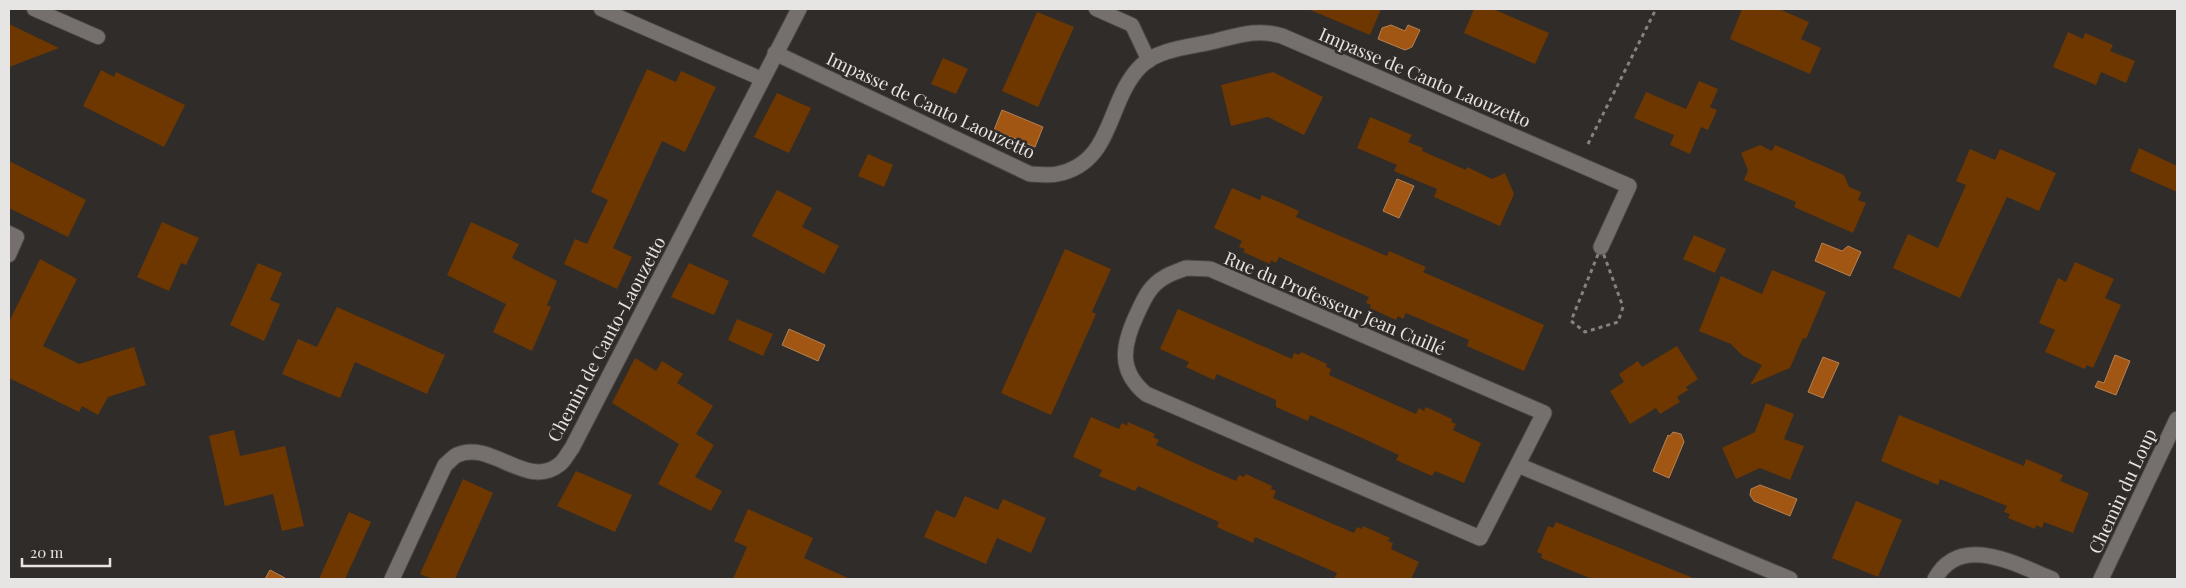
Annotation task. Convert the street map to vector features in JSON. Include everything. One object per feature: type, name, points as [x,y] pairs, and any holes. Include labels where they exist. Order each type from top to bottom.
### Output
[{"type":"street","name":"Chemin de Canto-Laouzetto","points":[[392,579],[445,465],[456,455],[470,452],[482,453],[526,470],[544,471],[560,464],[572,448],[799,9]]},
{"type":"street","name":"Impasse de Canto Laouzetto","points":[[775,53],[1030,174],[1056,175],[1079,167],[1096,152],[1130,78],[1149,61],[1162,54],[1248,33],[1267,31],[1629,186],[1601,248]]},
{"type":"street","name":"Rue du Professeur Jean Cuillé","points":[[1186,268],[1210,269],[1544,413],[1518,465],[1480,538],[1146,394],[1135,385],[1129,373],[1124,355],[1128,334],[1148,292],[1165,276],[1186,268]]},
{"type":"street","name":"Chemin du Loup","points":[[2101,579],[2177,419]]},
{"type":"street","points":[[1518,465],[1790,579]]},
{"type":"street","points":[[1935,579],[1951,560],[1974,554],[1996,556],[2052,579]]},
{"type":"lane","points":[[34,9],[98,37]]},
{"type":"lane","points":[[601,9],[762,79]]},
{"type":"lane","points":[[1096,9],[1132,25],[1149,61]]},
{"type":"lane","points":[[9,233],[17,237],[9,255]]},
{"type":"path","points":[[1578,164],[1656,9]]},
{"type":"path","points":[[1601,248],[1623,307],[1618,322],[1585,332],[1571,321],[1601,248]]},
{"type":"shaded area","points":[[1391,25],[1405,31],[1408,25],[1420,30],[1412,47],[1405,50],[1378,39],[1382,28]]},
{"type":"shaded area","points":[[1002,110],[1043,127],[1035,147],[994,130]]},
{"type":"shaded area","points":[[1397,179],[1414,186],[1399,218],[1383,211]]},
{"type":"shaded area","points":[[1822,243],[1842,251],[1848,246],[1861,252],[1850,276],[1815,261]]},
{"type":"shaded area","points":[[789,329],[825,345],[818,361],[782,345]]},
{"type":"shaded area","points":[[2115,355],[2130,361],[2116,395],[2095,387],[2098,381],[2104,383]]},
{"type":"shaded area","points":[[1823,357],[1839,363],[1823,398],[1808,392]]},
{"type":"shaded area","points":[[1673,432],[1681,434],[1684,442],[1669,478],[1653,471],[1668,435],[1670,436]]},
{"type":"shaded area","points":[[1760,485],[1797,499],[1790,516],[1754,501],[1750,495],[1751,489]]},
{"type":"shaded area","points":[[270,570],[285,578],[285,579],[265,579]]},
{"type":"building","points":[[1308,9],[1381,9],[1370,35]]},
{"type":"building","points":[[1474,9],[1493,9],[1549,33],[1535,64],[1464,33]]},
{"type":"building","points":[[1742,9],[1779,9],[1809,22],[1801,39],[1821,48],[1810,74],[1730,39]]},
{"type":"building","points":[[1037,12],[1074,27],[1038,107],[1002,91]]},
{"type":"building","points":[[9,24],[59,48],[9,67]]},
{"type":"building","points":[[2068,32],[2083,39],[2085,33],[2113,45],[2110,51],[2135,61],[2126,83],[2101,72],[2096,85],[2053,67]]},
{"type":"building","points":[[943,58],[968,69],[956,94],[931,84]]},
{"type":"building","points":[[647,69],[676,82],[681,71],[716,87],[685,152],[662,141],[613,248],[632,257],[617,289],[564,264],[575,239],[587,244],[608,200],[591,192]]},
{"type":"building","points":[[101,70],[114,77],[116,72],[185,105],[164,147],[83,106]]},
{"type":"building","points":[[1273,72],[1323,97],[1304,135],[1268,117],[1231,126],[1221,85]]},
{"type":"building","points":[[1699,81],[1718,89],[1710,107],[1717,110],[1708,130],[1701,127],[1690,154],[1670,145],[1674,135],[1634,118],[1646,92],[1686,109]]},
{"type":"building","points":[[777,93],[811,108],[789,153],[754,137]]},
{"type":"building","points":[[1370,117],[1412,135],[1408,142],[1423,148],[1422,151],[1466,170],[1467,167],[1492,179],[1505,173],[1514,194],[1500,226],[1434,197],[1437,189],[1394,171],[1397,165],[1357,148]]},
{"type":"building","points":[[1760,145],[1772,151],[1775,145],[1844,175],[1849,187],[1861,192],[1858,200],[1866,203],[1853,233],[1794,207],[1796,202],[1744,180],[1748,170],[1741,153]]},
{"type":"building","points":[[2139,148],[2177,166],[2177,192],[2130,171]]},
{"type":"building","points":[[1970,149],[1995,160],[2000,149],[2056,173],[2039,211],[2007,197],[1960,298],[1893,268],[1908,234],[1938,248],[1966,185],[1956,181]]},
{"type":"building","points":[[868,154],[893,165],[884,187],[858,176]]},
{"type":"building","points":[[9,161],[86,200],[68,237],[9,208]]},
{"type":"building","points":[[1232,188],[1260,200],[1262,195],[1281,203],[1299,211],[1296,217],[1387,256],[1389,251],[1426,267],[1423,272],[1544,325],[1524,371],[1467,346],[1469,340],[1406,313],[1403,319],[1398,316],[1396,320],[1370,308],[1371,305],[1366,303],[1369,297],[1279,257],[1276,263],[1271,260],[1270,264],[1243,252],[1245,249],[1239,247],[1242,241],[1214,228]]},
{"type":"building","points":[[777,190],[812,208],[802,227],[839,246],[824,274],[752,236]]},
{"type":"building","points":[[162,222],[199,238],[186,265],[181,263],[169,291],[137,277]]},
{"type":"building","points":[[471,222],[519,244],[512,258],[557,281],[547,305],[551,307],[532,351],[493,332],[506,304],[447,275]]},
{"type":"building","points":[[1694,235],[1726,249],[1715,273],[1683,259]]},
{"type":"building","points":[[1065,249],[1111,269],[1092,312],[1096,314],[1051,415],[1001,393]]},
{"type":"building","points":[[40,259],[77,279],[43,346],[79,364],[134,347],[146,385],[108,397],[98,415],[82,406],[79,412],[9,378],[9,322]]},
{"type":"building","points":[[2075,262],[2114,279],[2105,298],[2121,305],[2093,368],[2087,365],[2085,369],[2045,352],[2055,330],[2039,323],[2058,278],[2066,282]]},
{"type":"building","points":[[258,263],[282,273],[270,300],[280,304],[264,341],[230,325]]},
{"type":"building","points":[[689,263],[729,281],[714,315],[671,297]]},
{"type":"building","points":[[1772,270],[1826,292],[1806,339],[1803,338],[1790,368],[1750,385],[1762,365],[1743,356],[1731,344],[1699,331],[1721,276],[1762,294]]},
{"type":"building","points":[[337,307],[445,355],[427,394],[355,362],[340,398],[282,374],[298,339],[317,347]]},
{"type":"building","points":[[1178,309],[1292,359],[1294,353],[1299,355],[1301,352],[1327,364],[1326,367],[1331,369],[1329,375],[1416,414],[1419,408],[1424,411],[1426,407],[1452,419],[1451,422],[1456,424],[1453,430],[1481,443],[1464,483],[1435,471],[1432,476],[1396,460],[1399,455],[1351,433],[1310,415],[1308,421],[1276,407],[1276,400],[1217,374],[1214,380],[1186,367],[1189,362],[1160,349]]},
{"type":"building","points":[[737,319],[773,334],[763,356],[728,340]]},
{"type":"building","points":[[1677,346],[1698,379],[1686,387],[1688,390],[1677,397],[1680,402],[1660,414],[1656,408],[1630,424],[1610,391],[1624,382],[1619,374],[1638,361],[1642,367]]},
{"type":"building","points":[[635,358],[656,371],[662,361],[683,374],[677,383],[713,406],[696,434],[714,445],[695,477],[722,491],[711,511],[658,484],[679,444],[612,403]]},
{"type":"building","points":[[1766,403],[1794,414],[1784,439],[1804,446],[1790,480],[1760,468],[1736,479],[1722,448],[1755,432]]},
{"type":"building","points":[[1899,415],[2024,466],[2026,459],[2063,475],[2060,481],[2089,493],[2073,533],[2044,522],[2042,528],[2036,525],[2035,529],[2008,518],[2010,514],[2004,512],[2007,506],[1940,479],[1938,485],[1881,461]]},
{"type":"building","points":[[1091,417],[1119,429],[1122,423],[1127,426],[1128,422],[1155,434],[1153,437],[1159,440],[1156,445],[1208,469],[1236,481],[1239,475],[1244,477],[1246,474],[1272,486],[1271,489],[1276,491],[1273,498],[1354,533],[1357,527],[1362,529],[1363,526],[1390,538],[1388,541],[1393,543],[1391,549],[1419,562],[1411,579],[1334,579],[1337,573],[1255,537],[1253,543],[1217,527],[1219,522],[1138,486],[1135,491],[1099,476],[1102,470],[1073,457]]},
{"type":"building","points":[[234,430],[240,456],[285,446],[304,526],[282,531],[273,494],[225,506],[209,436]]},
{"type":"building","points":[[576,471],[632,495],[615,532],[557,506]]},
{"type":"building","points":[[463,479],[493,493],[455,579],[433,579],[420,574]]},
{"type":"building","points":[[965,496],[998,510],[1003,499],[1046,518],[1031,553],[997,538],[986,564],[924,537],[936,510],[955,518]]},
{"type":"building","points":[[1856,501],[1902,520],[1878,577],[1832,558]]},
{"type":"building","points":[[748,509],[813,538],[804,558],[850,579],[733,579],[747,547],[734,541]]},
{"type":"building","points":[[349,512],[371,522],[345,579],[319,579]]},
{"type":"building","points":[[1556,522],[1693,579],[1592,579],[1541,558],[1542,554],[1537,552],[1548,526],[1553,528]]}]
